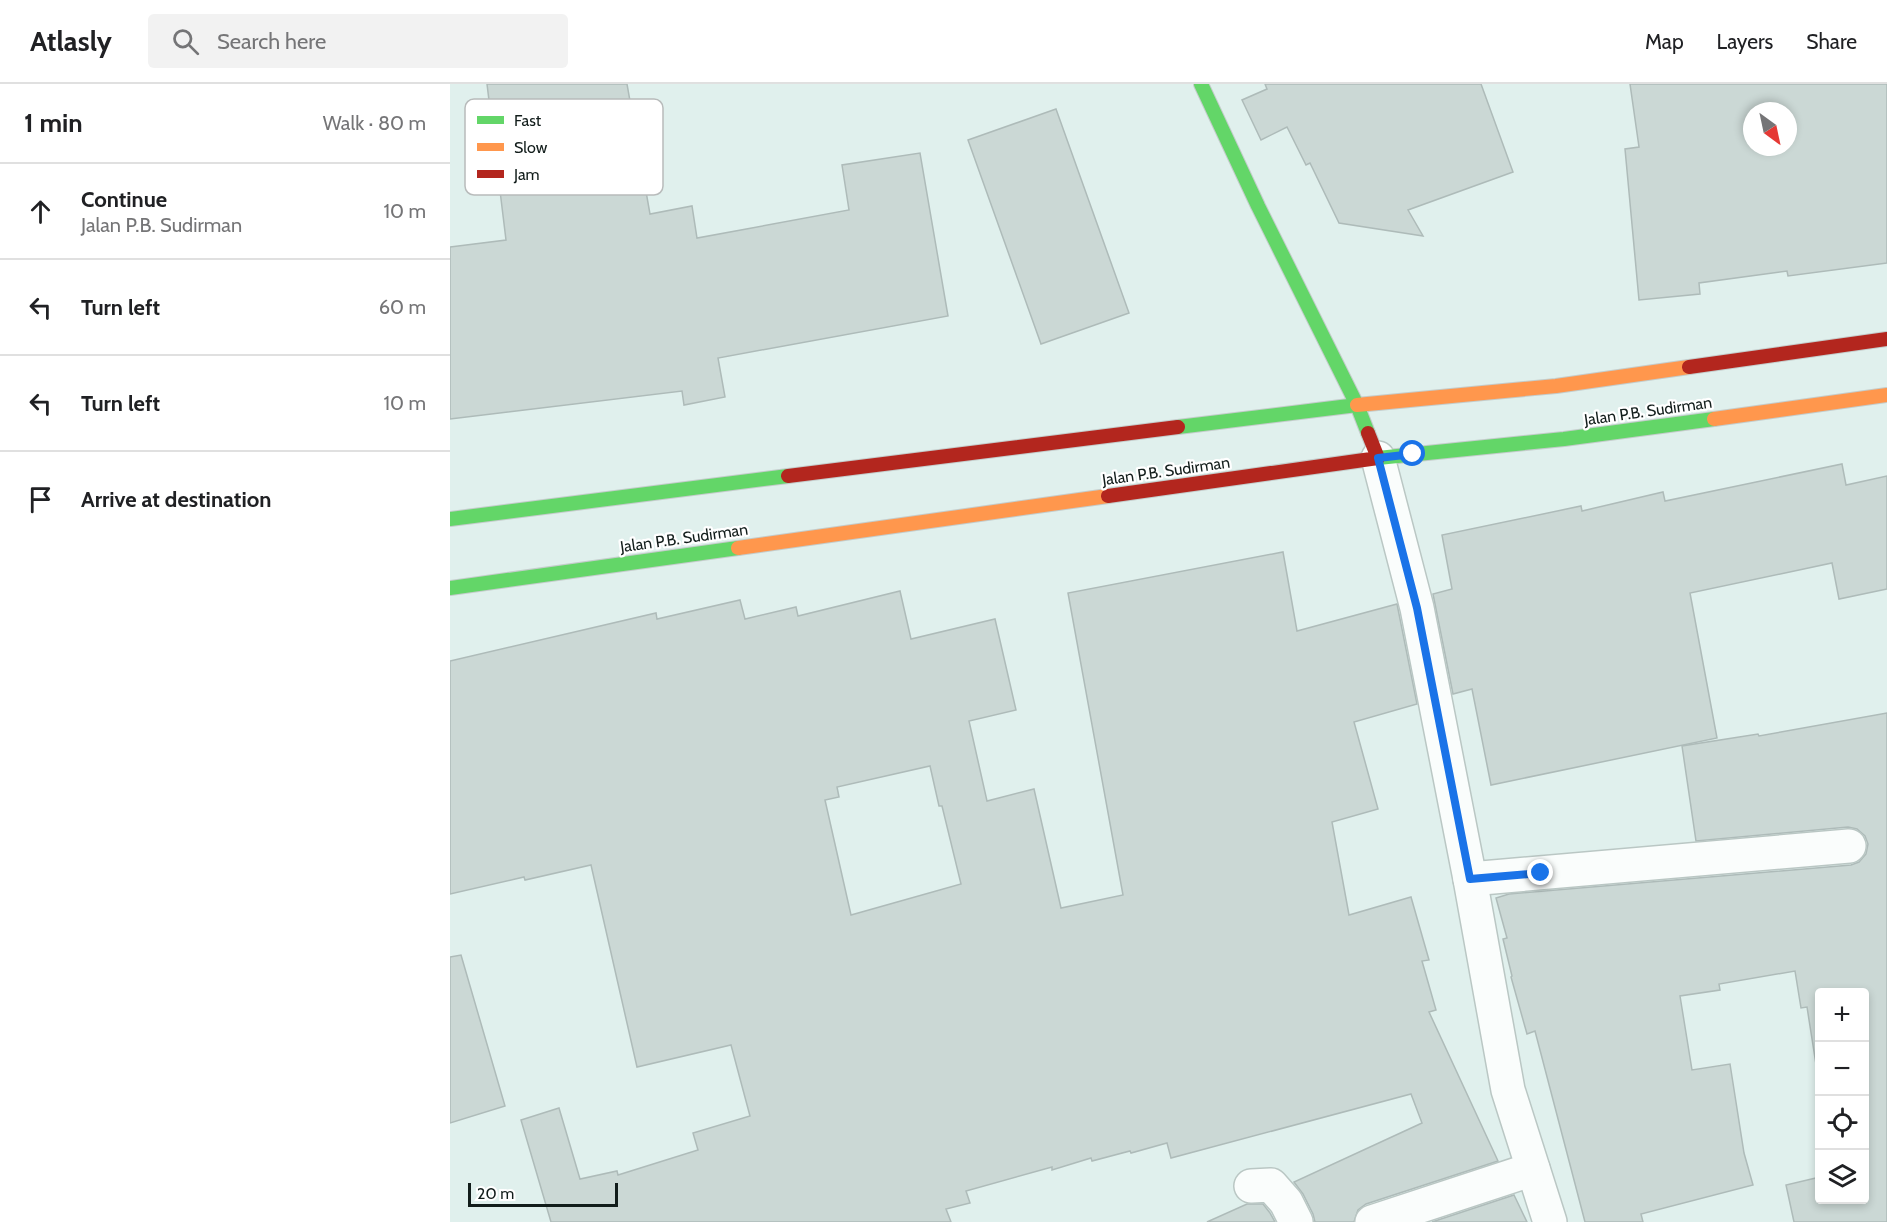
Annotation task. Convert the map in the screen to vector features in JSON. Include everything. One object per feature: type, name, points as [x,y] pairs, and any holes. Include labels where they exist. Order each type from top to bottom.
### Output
[{"type":"main road","points":[[1201,84],[1258,206],[1357,405],[1378,458]]},
{"type":"main road","points":[[450,519],[1357,405],[1556,386],[1887,339]]},
{"type":"main road","name":"Jalan P.B. Sudirman","points":[[450,588],[1378,458],[1564,439],[1887,395]]},
{"type":"street","points":[[1378,458],[1417,608],[1470,879],[1508,1090],[1550,1222]]},
{"type":"street","points":[[1470,879],[1849,846]]},
{"type":"street","points":[[1372,1222],[1533,1169]]},
{"type":"street","points":[[1251,1186],[1271,1185],[1286,1202],[1296,1222]]},
{"type":"building","points":[[487,84],[627,84],[630,99],[489,99]]},
{"type":"building","points":[[1265,84],[1481,84],[1513,172],[1408,210],[1423,236],[1339,223],[1310,163],[1306,165],[1287,127],[1261,140],[1242,100],[1267,89]]},
{"type":"building","points":[[1630,84],[1887,84],[1887,263],[1788,276],[1787,271],[1699,283],[1700,294],[1639,300],[1625,149],[1639,147]]},
{"type":"building","points":[[1056,109],[1129,313],[1041,344],[968,140]]},
{"type":"building","points":[[920,153],[948,316],[718,358],[725,397],[684,405],[682,391],[450,419],[450,247],[506,240],[501,195],[647,195],[650,214],[692,206],[697,238],[849,210],[842,165]]},
{"type":"building","points":[[1842,464],[1846,485],[1887,476],[1887,589],[1839,599],[1832,563],[1690,593],[1717,738],[1491,785],[1472,689],[1453,694],[1433,594],[1452,589],[1442,535],[1581,506],[1582,511],[1663,492],[1665,501]]},
{"type":"building","points":[[1283,552],[1297,631],[1397,604],[1417,704],[1354,722],[1378,809],[1332,822],[1349,915],[1411,897],[1429,960],[1422,961],[1436,1010],[1429,1012],[1498,1161],[1366,1204],[1358,1210],[1354,1222],[1315,1222],[1303,1194],[1294,1182],[1422,1123],[1411,1094],[1171,1158],[1167,1143],[1092,1161],[1091,1158],[1052,1170],[1052,1167],[966,1191],[970,1203],[946,1209],[951,1222],[551,1222],[521,1120],[559,1108],[580,1179],[617,1171],[618,1175],[698,1150],[693,1133],[750,1116],[731,1045],[637,1067],[591,865],[450,894],[450,661],[656,613],[657,619],[740,600],[745,619],[796,607],[798,616],[900,591],[911,639],[995,619],[1016,710],[969,721],[987,801],[1034,789],[1061,908],[1123,895],[1068,593]],"holes":[[[930,766],[939,806],[942,806],[961,884],[851,915],[825,800],[839,797],[837,787]]]},
{"type":"building","points":[[1887,713],[1887,1222],[1794,1222],[1786,1185],[1815,1178],[1815,1204],[1869,1204],[1869,988],[1815,988],[1815,1058],[1807,1007],[1801,1008],[1795,971],[1719,984],[1720,990],[1680,996],[1692,1070],[1730,1064],[1744,1153],[1753,1185],[1641,1214],[1643,1222],[1585,1222],[1535,1031],[1527,1034],[1511,977],[1503,939],[1507,938],[1496,898],[1509,894],[1851,865],[1859,862],[1866,854],[1868,844],[1865,836],[1857,829],[1848,827],[1696,841],[1682,746],[1758,734],[1759,736]]},
{"type":"building","points":[[461,955],[505,1106],[450,1123],[450,957]]},
{"type":"building","points":[[1514,1195],[1527,1222],[1432,1222]]},
{"type":"building","points":[[1247,1204],[1263,1204],[1275,1222],[1207,1222]]},
{"type":"traffic: fast","points":[[1201,84],[1258,206],[1357,405],[1368,433]]},
{"type":"traffic: fast","points":[[1178,427],[1357,405]]},
{"type":"traffic: fast","points":[[1378,458],[1564,439],[1714,419]]},
{"type":"traffic: fast","points":[[450,519],[788,476]]},
{"type":"traffic: fast","points":[[450,588],[738,548]]},
{"type":"traffic: slow","points":[[1357,405],[1556,386],[1689,367]]},
{"type":"traffic: slow","points":[[1714,419],[1887,395]]},
{"type":"traffic: slow","points":[[738,548],[1108,496]]},
{"type":"traffic: jam","points":[[1689,367],[1887,339]]},
{"type":"traffic: jam","points":[[788,476],[1178,427]]},
{"type":"traffic: jam","points":[[1108,496],[1378,458],[1368,433]]},
{"type":"route","points":[[1413,454],[1378,458],[1417,608],[1470,879],[1541,873]]}]
